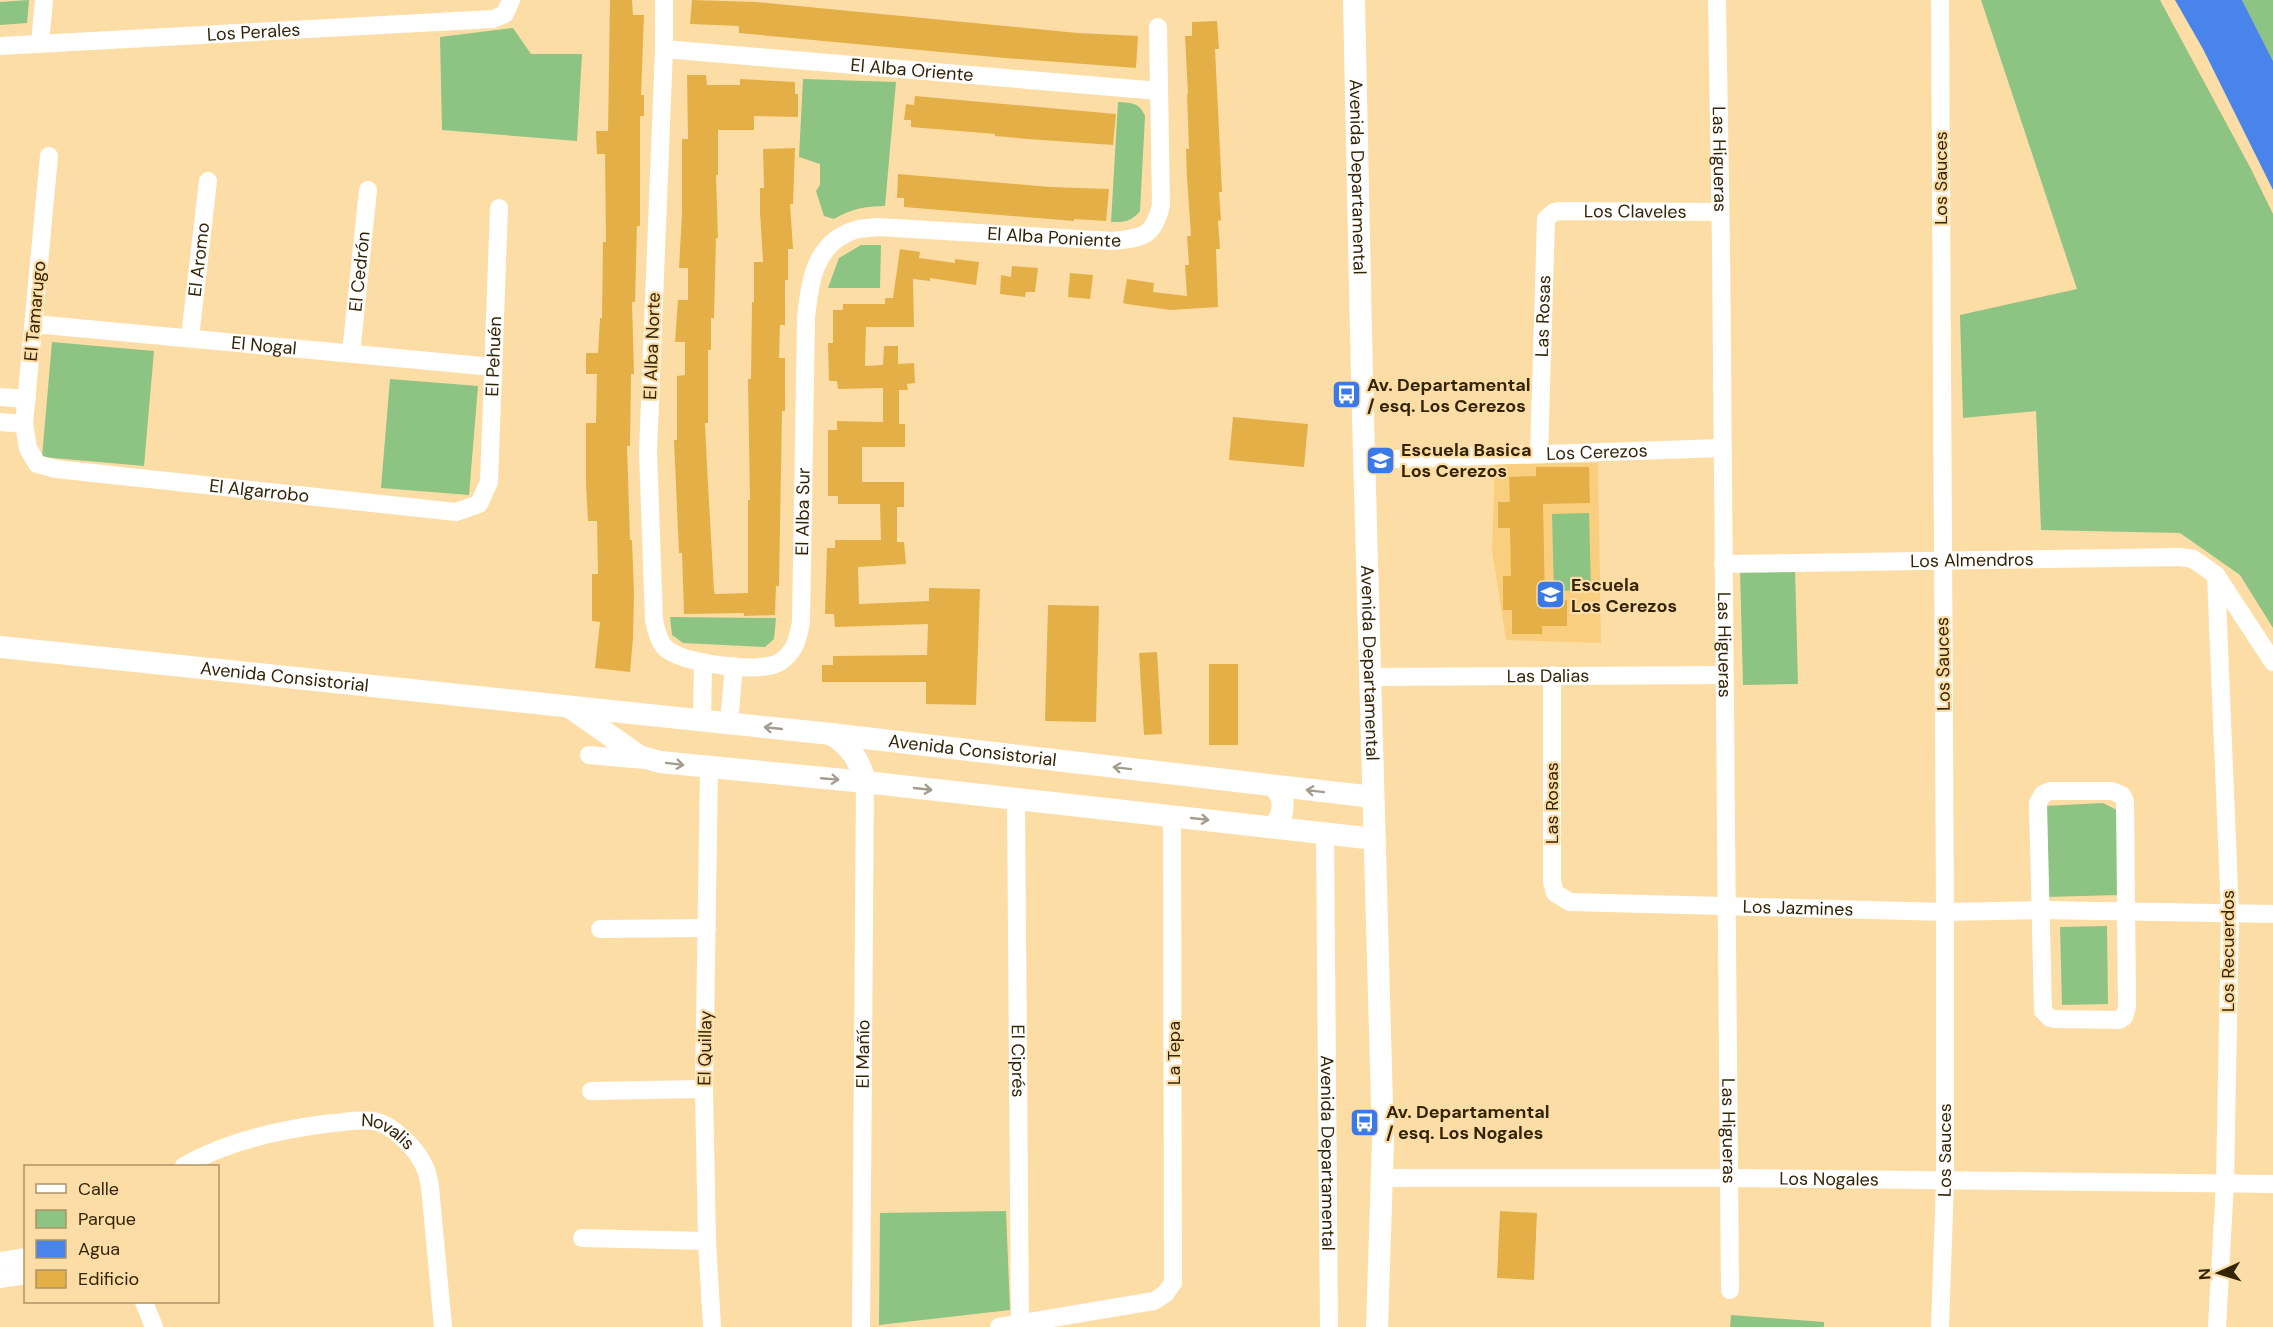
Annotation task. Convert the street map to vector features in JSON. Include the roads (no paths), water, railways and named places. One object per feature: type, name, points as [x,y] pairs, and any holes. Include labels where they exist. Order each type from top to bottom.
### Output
[{"type":"street","points":[[40,43],[44,0]]},
{"type":"street","name":"El Alba Norte","points":[[664,0],[648,451],[654,620],[658,639],[669,652],[703,664],[734,666]]},
{"type":"street","name":"Avenida Departamental","points":[[1354,0],[1383,1178],[1377,1327]]},
{"type":"street","name":"Las Higueras","points":[[1717,0],[1730,1290]]},
{"type":"street","name":"Los Sauces","points":[[1940,0],[1946,912],[1945,1181],[1940,1327]]},
{"type":"street","name":"Los Perales","points":[[0,46],[493,19],[508,7]]},
{"type":"street","name":"El Alba Poniente","points":[[822,253],[835,241],[854,230],[878,227],[1112,241],[1137,238],[1149,232],[1158,220],[1161,205],[1158,27]]},
{"type":"street","name":"El Alba Oriente","points":[[664,49],[1160,91]]},
{"type":"street","name":"El Tamarugo","points":[[37,464],[28,448],[24,424],[49,156]]},
{"type":"street","name":"El Aromo","points":[[190,337],[208,181]]},
{"type":"street","name":"El Cedrón","points":[[351,353],[368,190]]},
{"type":"street","name":"El Pehuén","points":[[479,504],[489,482],[499,208]]},
{"type":"street","name":"Los Claveles","points":[[1550,214],[1559,211],[1720,212]]},
{"type":"street","name":"Las Rosas","points":[[1539,454],[1545,223],[1550,214]]},
{"type":"street","name":"El Alba Sur","points":[[734,666],[760,667],[777,664],[790,654],[798,640],[801,622],[806,318],[813,273],[822,253]]},
{"type":"street","name":"El Nogal","points":[[34,324],[493,366]]},
{"type":"street","points":[[0,397],[27,399]]},
{"type":"street","points":[[0,422],[24,424]]},
{"type":"street","name":"Los Cerezos","points":[[1365,460],[1722,448]]},
{"type":"street","name":"El Algarrobo","points":[[37,464],[56,469],[456,512],[479,504]]},
{"type":"street","name":"Los Almendros","points":[[1723,564],[2180,557],[2193,559],[2216,575]]},
{"type":"street","points":[[2216,575],[2273,662]]},
{"type":"street","name":"Los Recuerdos","points":[[2216,575],[2230,914],[2225,1183],[2217,1327]]},
{"type":"street","name":"Avenida Consistorial","points":[[0,647],[831,734],[1373,798]]},
{"type":"street","points":[[702,720],[703,664]]},
{"type":"street","points":[[729,723],[734,666]]},
{"type":"street","name":"Las Rosas","points":[[1552,675],[1552,880],[1555,893]]},
{"type":"street","name":"Las Dalias","points":[[1371,677],[1724,675]]},
{"type":"street","points":[[570,707],[623,746],[648,760]]},
{"type":"street","points":[[623,746],[625,729],[630,722],[649,715]]},
{"type":"street","points":[[831,734],[850,749],[857,759],[865,782]]},
{"type":"street","points":[[589,754],[709,768],[865,782],[1375,839]]},
{"type":"street","name":"El Quillay","points":[[709,768],[704,1089],[706,1241],[712,1327]]},
{"type":"street","name":"El Mañío","points":[[861,1327],[865,782]]},
{"type":"street","points":[[1273,827],[1279,821],[1283,803],[1275,786]]},
{"type":"street","points":[[2050,791],[2117,792],[2125,801],[2127,1007],[2124,1017],[2114,1021],[2055,1019],[2050,1018],[2043,1011],[2041,910],[2040,798],[2050,791]]},
{"type":"street","name":"El Ciprés","points":[[1016,799],[1020,1324]]},
{"type":"street","name":"La Tepa","points":[[1020,1324],[1154,1300],[1170,1289],[1175,1275],[1172,816]]},
{"type":"street","name":"Avenida Departamental","points":[[1325,833],[1329,1327]]},
{"type":"street","name":"Los Jazmines","points":[[1555,893],[1570,902],[1946,912],[2041,910],[2273,914]]},
{"type":"street","points":[[600,929],[706,928]]},
{"type":"street","points":[[591,1091],[704,1089]]},
{"type":"street","name":"Novalis","points":[[188,1165],[227,1146],[303,1127],[357,1120],[374,1121],[388,1127],[416,1153],[426,1169],[430,1188],[443,1327]]},
{"type":"street","name":"Los Nogales","points":[[1383,1178],[1730,1178],[2273,1184]]},
{"type":"street","points":[[582,1238],[706,1241]]},
{"type":"street","points":[[0,1261],[24,1257]]},
{"type":"street","points":[[0,1279],[24,1275]]},
{"type":"street","points":[[144,1303],[154,1327]]},
{"type":"street","points":[[999,1327],[1020,1324]]},
{"type":"water","points":[[2175,0],[2242,0],[2273,61],[2273,190],[2203,49]]},
{"type":"place","name":"Av. Departamental / esq. Los Cerezos","points":[[1346,395]]},
{"type":"place","name":"Escuela Basica Los Cerezos","points":[[1380,460]]},
{"type":"place","name":"Escuela Los Cerezos","points":[[1550,595]]},
{"type":"place","name":"Av. Departamental / esq. Los Nogales","points":[[1365,1122]]}]
